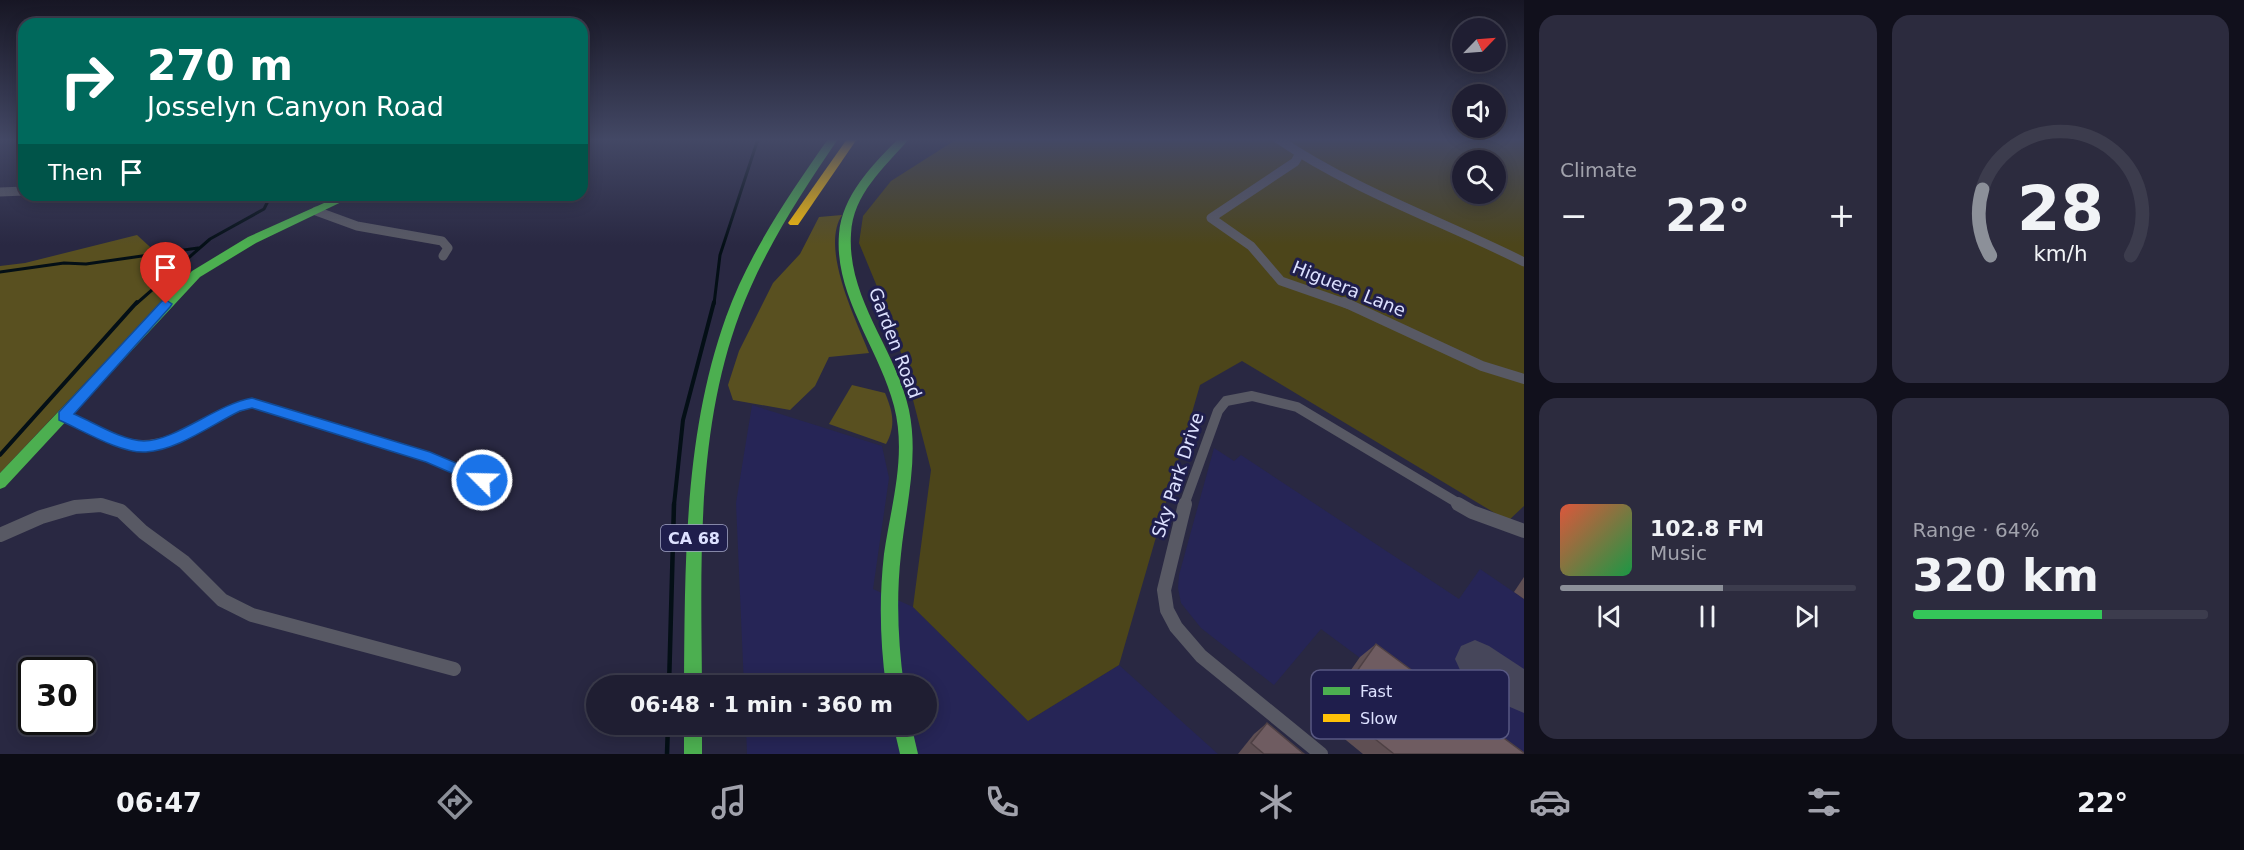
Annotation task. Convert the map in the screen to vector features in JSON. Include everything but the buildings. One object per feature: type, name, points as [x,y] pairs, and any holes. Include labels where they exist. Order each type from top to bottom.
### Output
[{"type":"main road","name":"CA 68","points":[[693,675],[695,519],[701,462],[719,361],[743,293],[790,207],[811,174]]},
{"type":"main road","name":"CA 68","points":[[714,391],[738,324],[780,244],[828,174]]},
{"type":"main road","name":"Garden Road","points":[[872,174],[858,193],[848,220],[844,245],[851,280],[889,369],[906,426],[908,465],[889,581],[889,636],[894,675]]},
{"type":"main road","points":[[0,483],[175,294],[208,264],[244,242],[338,201]]},
{"type":"main road","points":[[693,735],[693,754]]},
{"type":"main road","points":[[905,735],[909,754]]},
{"type":"street","name":"Higuera Lane","points":[[1277,174],[1211,218],[1251,246],[1281,281],[1337,299],[1482,366],[1524,379]]},
{"type":"street","points":[[1337,174],[1406,209],[1524,262]]},
{"type":"street","points":[[0,192],[18,191]]},
{"type":"street","points":[[316,211],[357,226],[442,241],[448,248],[443,256]]},
{"type":"street","name":"Sky Park Drive","points":[[1321,754],[1199,654],[1175,626],[1165,603],[1164,591],[1171,555],[1208,429],[1219,408],[1226,401],[1252,397],[1267,398],[1297,407],[1472,512],[1524,531]]},
{"type":"street","points":[[64,416],[129,444],[145,447],[164,443],[236,406],[252,403],[430,458],[482,480]]},
{"type":"street","points":[[0,535],[32,520],[75,507],[100,506],[121,511],[143,532],[184,562],[222,600],[252,615],[454,669]]},
{"type":"shaded area","points":[[902,174],[1452,174],[1452,204],[1506,204],[1506,174],[1524,174],[1524,506],[1508,521],[1242,361],[1200,385],[1119,665],[1028,721],[913,607],[931,470],[895,330],[859,243],[863,216],[891,181]]},
{"type":"shaded area","points":[[842,215],[836,229],[837,265],[869,353],[829,357],[815,386],[790,410],[733,400],[728,385],[739,351],[773,283],[800,254],[819,217]]},
{"type":"shaded area","points":[[137,235],[184,278],[0,473],[0,266],[25,263]]},
{"type":"shaded area","points":[[852,385],[885,393],[892,419],[891,431],[886,444],[829,424]]},
{"type":"shaded area","points":[[752,405],[882,446],[889,478],[873,589],[913,607],[1028,721],[1119,665],[1218,754],[747,754],[746,735],[937,735],[937,675],[744,675],[736,503]]},
{"type":"shaded area","points":[[1214,448],[1234,461],[1241,455],[1459,599],[1480,569],[1524,599],[1524,754],[1490,754],[1470,739],[1509,739],[1509,670],[1376,670],[1321,629],[1274,685],[1201,628],[1181,603],[1178,588],[1179,575]]},
{"type":"waterway","points":[[714,304],[720,255],[746,174]]},
{"type":"waterway","points":[[136,304],[210,239],[264,209],[268,201]]},
{"type":"waterway","points":[[0,272],[64,263],[86,264],[198,248]]},
{"type":"waterway","points":[[0,455],[137,302]]},
{"type":"waterway","points":[[674,505],[683,420],[714,302]]},
{"type":"waterway","points":[[669,675],[674,504]]},
{"type":"waterway","points":[[667,754],[668,735]]},
{"type":"taxiway","points":[[1475,659],[1491,670]]},
{"type":"taxiway","points":[[1509,683],[1524,693]]},
{"type":"traffic: fast","points":[[693,675],[696,513],[705,427],[713,385],[733,316],[756,262],[810,174]]},
{"type":"traffic: fast","points":[[872,174],[858,194],[847,220],[845,257],[857,300],[894,384],[905,424],[905,478],[893,550],[889,601],[894,675]]},
{"type":"traffic: fast","points":[[0,483],[196,274],[252,240],[338,201]]},
{"type":"traffic: fast","points":[[693,735],[693,754]]},
{"type":"traffic: fast","points":[[905,735],[909,754]]},
{"type":"traffic: slow","points":[[794,223],[828,174]]},
{"type":"route","points":[[166,304],[64,416],[129,444],[145,447],[164,443],[245,402],[252,403],[430,458],[482,480]]}]
